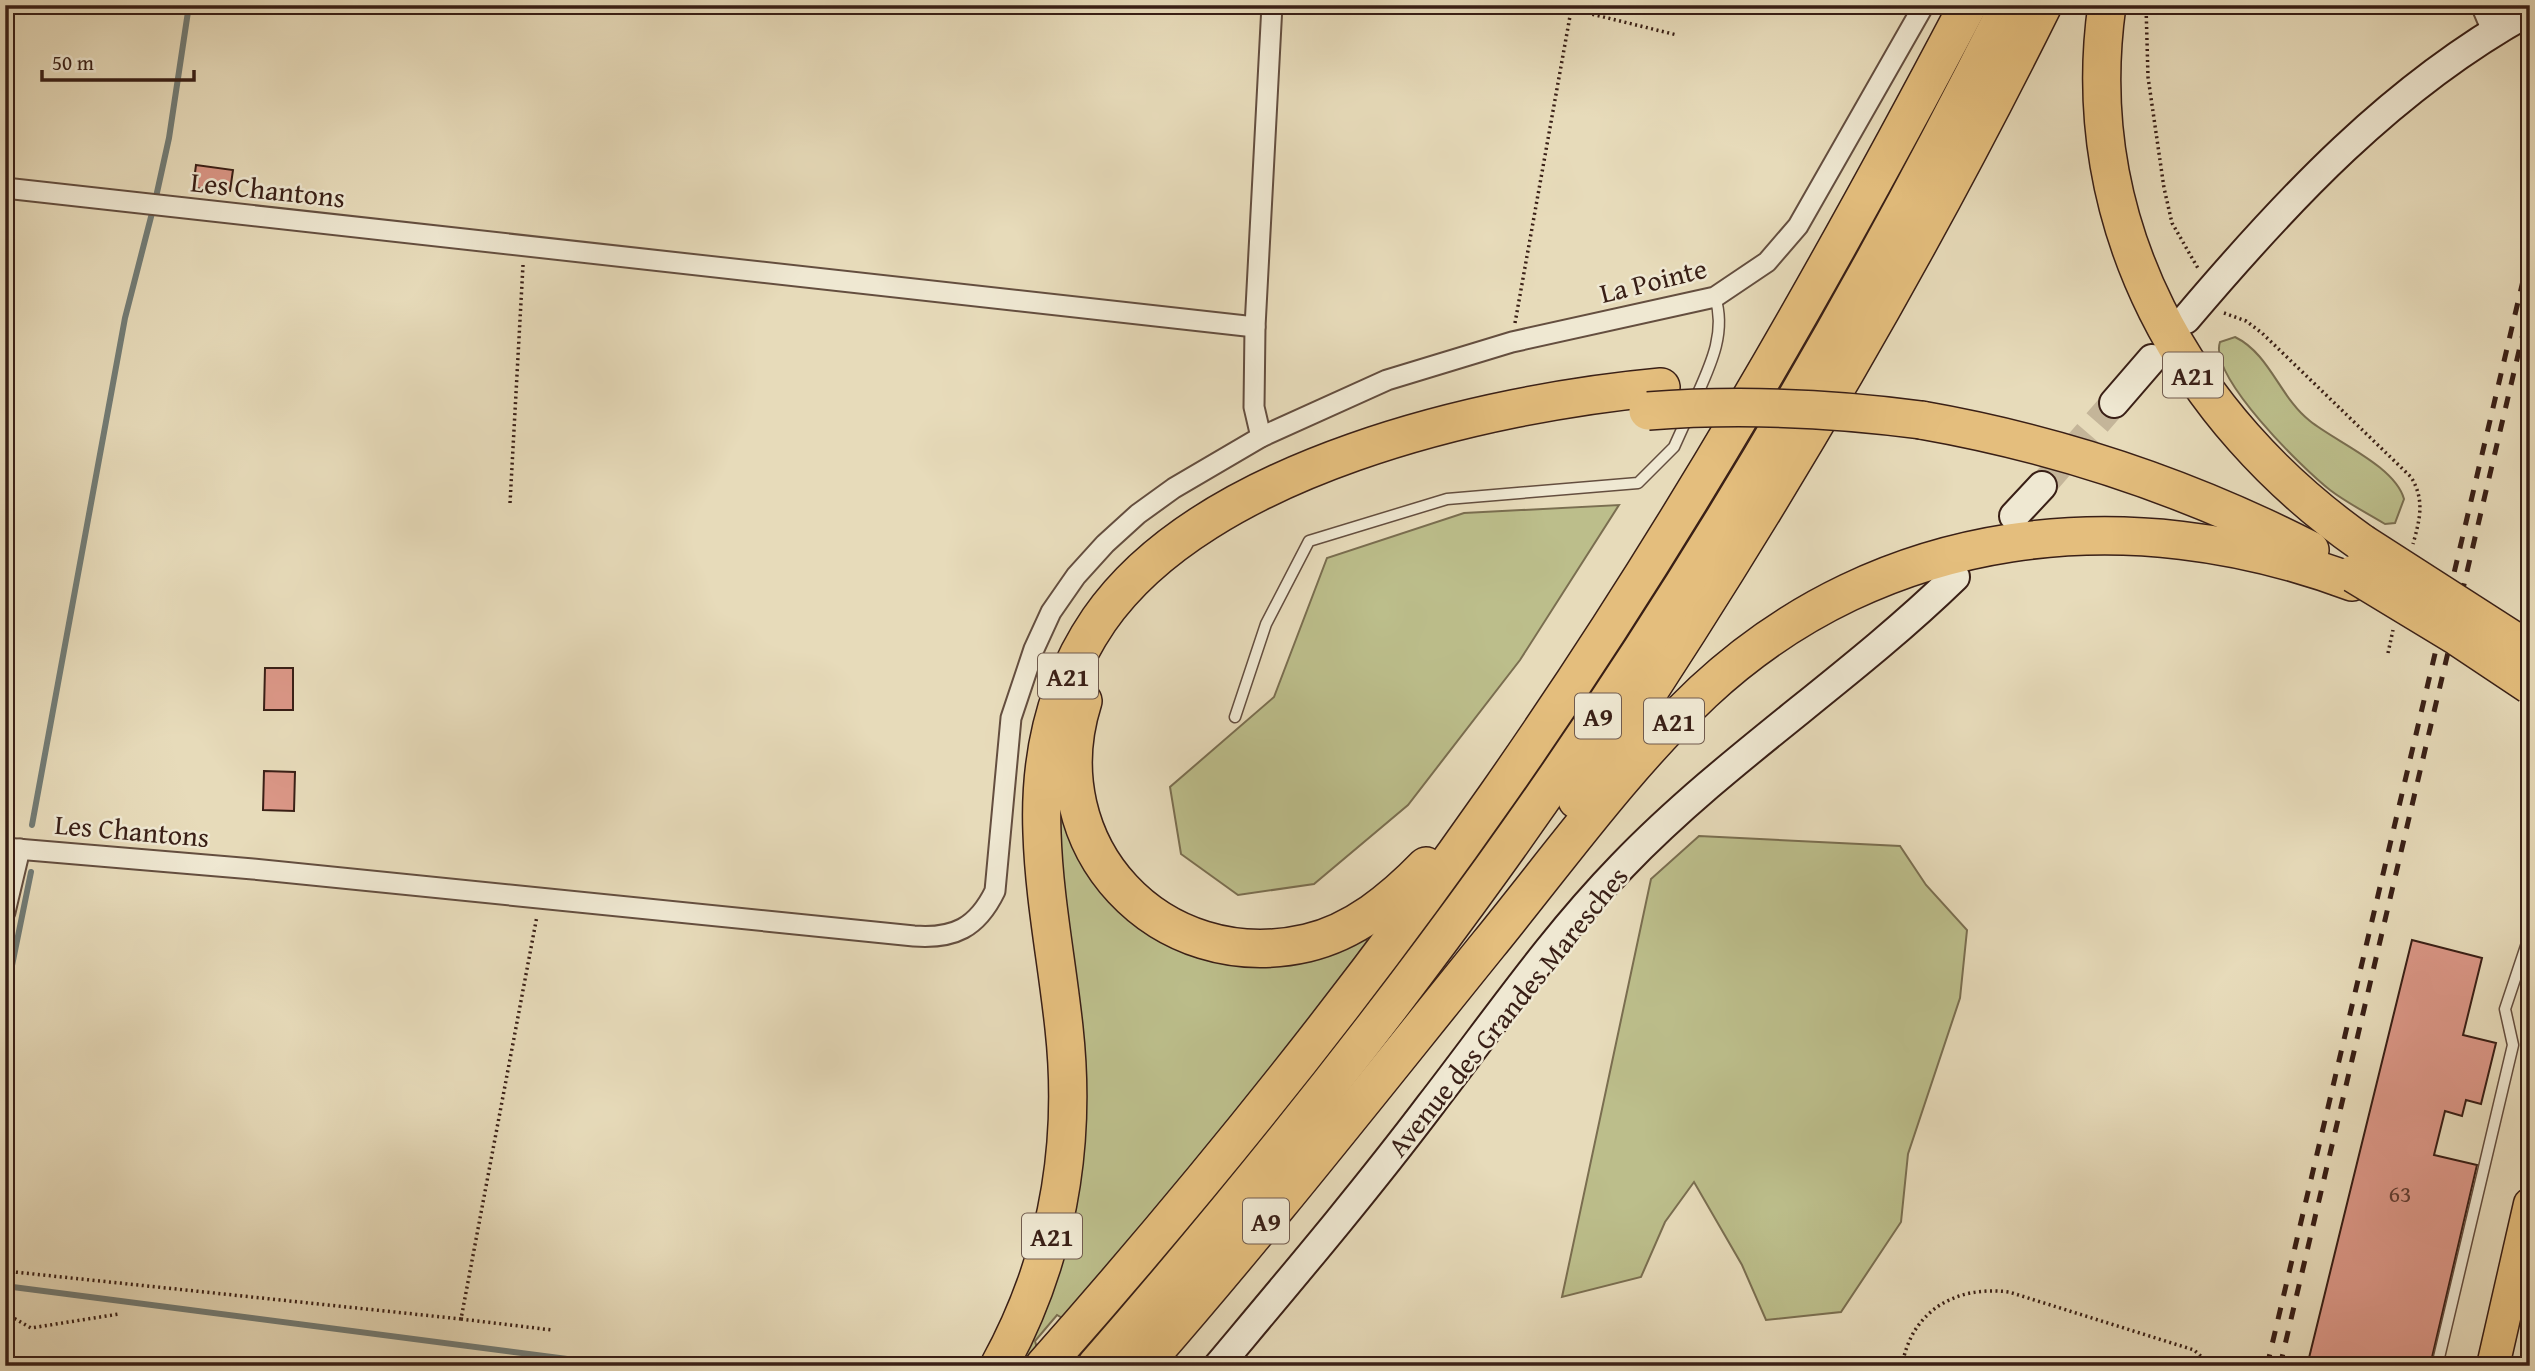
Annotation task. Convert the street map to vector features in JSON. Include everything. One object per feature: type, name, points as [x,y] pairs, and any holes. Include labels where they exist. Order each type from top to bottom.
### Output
[{"type":"highway","name":"A21","points":[[1654,399],[1459,443],[1332,485],[1239,528],[1165,581],[1113,639],[1085,695],[1074,741],[1076,800],[1092,845],[1107,872],[1129,898],[1168,926],[1202,940],[1237,948],[1270,948],[1308,943],[1344,929],[1392,898],[1441,851],[1536,738],[1667,537],[1760,384],[1855,216],[1968,5]]},
{"type":"highway","name":"A9","points":[[1096,1366],[1225,1215],[1364,1042],[1495,866],[1616,689],[1683,586],[1815,368],[1930,160],[2009,5]]},
{"type":"highway","name":"A9","points":[[1142,1366],[1258,1230],[1385,1073],[1578,800],[1756,526],[1915,250],[2043,5]]},
{"type":"highway","name":"A21","points":[[2106,5],[2102,91],[2107,153],[2126,233],[2155,309],[2188,368],[2244,440],[2357,562]]},
{"type":"highway","name":"A21","points":[[999,1366],[1040,1279],[1062,1186],[1067,1134],[1067,1063],[1044,871],[1042,799],[1055,709],[1074,661],[1100,618],[1135,579],[1173,545],[1217,516],[1299,475],[1403,437],[1476,416],[1555,401],[1654,399],[1696,407],[1927,410],[2153,481],[2357,562],[2530,651]]},
{"type":"highway","name":"A21","points":[[1385,1073],[1608,796],[1669,727],[1748,655],[1840,598],[1911,568],[1966,551],[2030,539],[2078,534],[2139,535],[2203,541],[2271,556],[2357,562]]},
{"type":"highway","name":"A21","points":[[2405,588],[2530,685]]},
{"type":"highway","points":[[1044,1366],[1181,1208],[1301,1060],[1388,947],[1536,738]]},
{"type":"main road","points":[[2186,319],[2331,160],[2422,81],[2530,11]]},
{"type":"main road","points":[[2114,403],[2152,359]]},
{"type":"main road","points":[[2014,516],[2042,486]]},
{"type":"main road","name":"Avenue des Grandes Maresches","points":[[1217,1366],[1345,1214],[1563,933],[1620,867],[1688,803],[1898,631],[1955,577]]},
{"type":"main road","points":[[2493,1366],[2530,1204]]},
{"type":"street","points":[[1261,437],[1254,407],[1255,327],[1272,5]]},
{"type":"street","name":"La Pointe","points":[[541,897],[914,936],[943,937],[964,928],[981,915],[995,891],[1011,718],[1034,649],[1051,612],[1098,552],[1138,514],[1174,488],[1261,437],[1387,380],[1512,342],[1715,297],[1768,262],[1798,226],[1924,5]]},
{"type":"street","points":[[2481,5],[2493,33]]},
{"type":"street","name":"Les Chantons","points":[[5,188],[1255,327]]},
{"type":"street","points":[[5,912],[13,848]]},
{"type":"street","name":"Les Chantons","points":[[13,848],[541,897]]},
{"type":"lane","points":[[1235,716],[1266,624],[1309,541],[1447,499],[1638,483],[1674,447],[1716,354],[1720,313],[1715,297]]},
{"type":"lane","points":[[2437,1366],[2513,1045],[2505,1009],[2530,933]]},
{"type":"path","points":[[2146,5],[2148,77],[2164,188],[2172,223],[2222,311],[2246,321],[2262,333],[2411,477],[2420,495],[2421,507],[2405,588],[2388,653]]},
{"type":"path","points":[[1512,342],[1572,7],[1677,34]]},
{"type":"path","points":[[510,503],[525,246]]},
{"type":"path","points":[[461,1319],[541,897]]},
{"type":"path","points":[[5,1271],[552,1330]]},
{"type":"path","points":[[1902,1366],[1911,1334],[1924,1316],[1953,1296],[1989,1289],[2009,1292],[2194,1350],[2211,1366]]},
{"type":"path","points":[[5,1313],[31,1328],[119,1314]]},
{"type":"green space","points":[[2235,337],[2257,354],[2291,401],[2310,421],[2377,465],[2389,476],[2404,499],[2395,523],[2385,524],[2330,490],[2260,421],[2228,377],[2220,357],[2220,342]]},
{"type":"green space","points":[[1619,505],[1520,660],[1408,805],[1314,884],[1238,895],[1181,854],[1170,787],[1274,697],[1327,558],[1464,513]]},
{"type":"green space","points":[[1057,769],[1160,933],[1366,939],[1367,942],[1252,1096],[1064,1319],[1057,1315],[1035,1341],[1038,1352],[1026,1366],[1009,1366],[1052,1272]]},
{"type":"green space","points":[[1699,836],[1900,846],[1926,885],[1967,930],[1960,998],[1908,1154],[1901,1222],[1841,1312],[1766,1320],[1742,1265],[1694,1182],[1665,1222],[1641,1277],[1562,1297],[1651,879]]},
{"type":"building","points":[[196,165],[233,170],[230,191],[193,188]]},
{"type":"building","points":[[265,668],[293,668],[293,710],[264,710]]},
{"type":"building","points":[[264,771],[295,772],[294,811],[263,810]]},
{"type":"building","points":[[2412,940],[2482,958],[2463,1035],[2496,1043],[2481,1104],[2466,1100],[2462,1116],[2445,1111],[2434,1155],[2477,1165],[2430,1366],[2307,1366]]},
{"type":"waterway","points":[[156,197],[169,138],[189,5]]},
{"type":"waterway","points":[[32,825],[125,318],[152,213]]},
{"type":"waterway","points":[[5,1000],[31,872]]},
{"type":"waterway","points":[[5,1286],[621,1366]]},
{"type":"tunnel","points":[[2042,486],[2114,403]]},
{"type":"railway","points":[[2267,1366],[2530,251]]},
{"type":"railway","points":[[2280,1366],[2530,304]]}]
